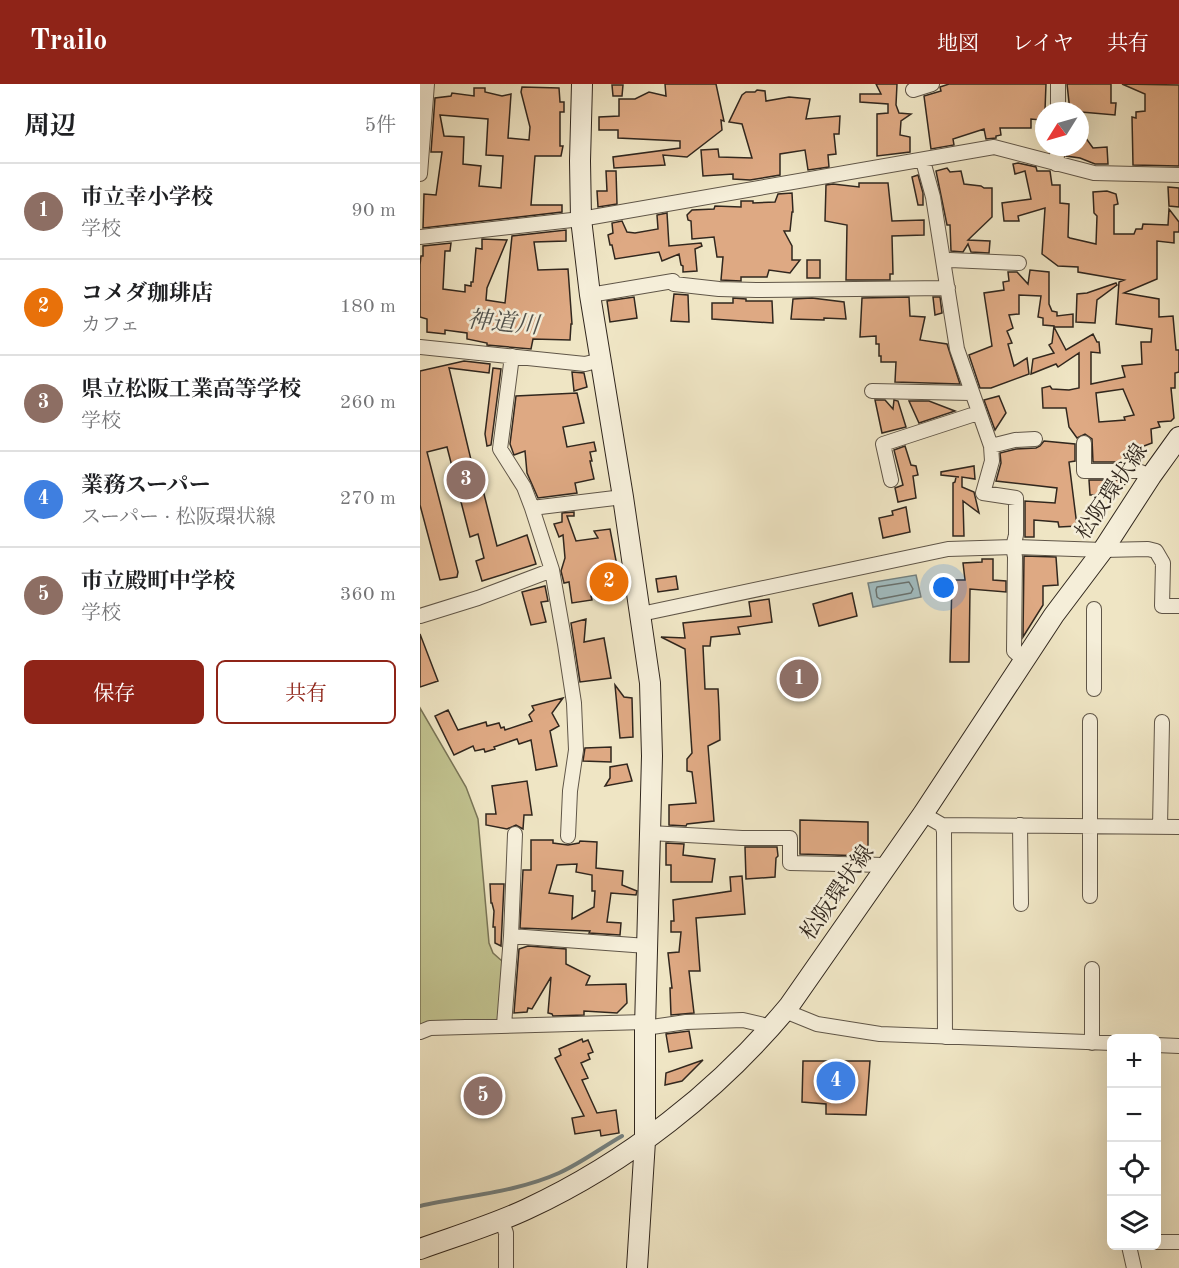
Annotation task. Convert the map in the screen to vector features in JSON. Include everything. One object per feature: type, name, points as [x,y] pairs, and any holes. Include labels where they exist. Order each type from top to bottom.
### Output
[{"type":"street","points":[[420,174],[427,84]]},
{"type":"street","points":[[571,84],[582,84],[581,219],[590,295],[650,682],[652,756],[646,946],[645,1141],[637,1268]]},
{"type":"street","points":[[913,90],[932,84]]},
{"type":"street","points":[[1058,84],[1058,102]]},
{"type":"street","points":[[420,237],[581,219],[994,147],[1094,173],[1179,175]]},
{"type":"street","points":[[1056,164],[1057,156]]},
{"type":"street","points":[[923,161],[933,197],[945,263],[957,349],[991,446],[992,461],[983,493],[1016,498],[1016,535],[1012,547],[1015,557],[1014,651],[1024,660]]},
{"type":"street","points":[[945,263],[950,260],[1019,263]]},
{"type":"street","points":[[590,295],[673,281],[674,284],[719,290],[948,288]]},
{"type":"street","points":[[420,347],[585,364],[600,360]]},
{"type":"street","points":[[512,356],[500,449],[524,487],[552,570],[574,702],[576,750],[570,790],[568,836]]},
{"type":"street","points":[[872,391],[971,393]]},
{"type":"street","points":[[891,480],[883,444],[978,413]]},
{"type":"street","name":"松阪環状線","points":[[420,1249],[501,1219],[549,1198],[645,1141],[732,1069],[772,1027],[923,814],[1054,615],[1103,550],[1179,437]]},
{"type":"street","points":[[991,446],[1015,440],[1035,440]]},
{"type":"street","points":[[1084,443],[1083,471],[1138,471],[1151,476]]},
{"type":"street","points":[[532,508],[623,497]]},
{"type":"street","points":[[641,614],[948,549],[1012,547],[1156,551],[1163,563],[1162,606],[1179,606]]},
{"type":"street","points":[[420,615],[478,598],[552,570]]},
{"type":"street","points":[[1094,609],[1094,689]]},
{"type":"street","points":[[1090,721],[1090,896]]},
{"type":"street","points":[[1160,827],[1162,722]]},
{"type":"street","points":[[923,814],[942,825],[1179,827]]},
{"type":"street","points":[[942,825],[944,831],[945,1037]]},
{"type":"street","points":[[1020,825],[1021,904]]},
{"type":"street","points":[[650,833],[790,838],[790,863],[886,865]]},
{"type":"street","points":[[504,1025],[511,936],[515,834]]},
{"type":"street","points":[[511,936],[646,946]]},
{"type":"street","points":[[1092,969],[1092,1042]]},
{"type":"street","points":[[785,1011],[817,1024],[880,1034],[1107,1043]]},
{"type":"street","points":[[420,1032],[430,1028],[504,1025],[645,1025],[743,1020],[772,1027]]},
{"type":"street","points":[[1161,1045],[1179,1046]]},
{"type":"street","points":[[501,1219],[506,1233],[506,1268]]},
{"type":"street","points":[[1161,1242],[1179,1242]]},
{"type":"street","points":[[1130,1250],[1134,1268]]},
{"type":"green space","points":[[420,708],[466,787],[478,819],[489,943],[493,953],[502,961],[501,1017],[497,1020],[420,1026]]},
{"type":"water","points":[[916,575],[921,597],[873,607],[868,583]]},
{"type":"building","points":[[665,84],[716,84],[724,121],[721,120],[722,130],[687,157],[663,155],[665,165],[614,168],[613,157],[680,148],[680,141],[618,138],[618,130],[599,130],[599,117],[619,116],[619,99],[635,99],[649,92],[666,96]]},
{"type":"building","points":[[876,84],[897,84],[896,105],[899,113],[911,114],[901,121],[900,135],[910,137],[910,152],[877,156],[877,114],[888,113],[888,104],[860,102],[860,94],[881,94]]},
{"type":"building","points":[[949,84],[1046,84],[1045,102],[1035,102],[1035,119],[1031,119],[1031,128],[1000,128],[1001,135],[986,139],[984,129],[953,139],[954,145],[931,149],[924,96],[941,91],[940,87]]},
{"type":"building","points":[[1067,84],[1111,84],[1111,103],[1116,103],[1115,115],[1089,113],[1089,102],[1069,102]]},
{"type":"building","points":[[1122,84],[1179,85],[1179,166],[1133,165],[1132,117],[1136,118],[1136,112],[1145,111],[1145,94]]},
{"type":"building","points":[[612,85],[623,85],[622,96],[613,96]]},
{"type":"building","points":[[522,87],[559,88],[560,102],[564,102],[564,112],[560,112],[560,146],[563,146],[561,156],[535,156],[531,205],[562,205],[562,212],[423,228],[424,194],[436,195],[442,152],[431,152],[435,98],[451,96],[452,93],[474,96],[474,88],[485,88],[485,92],[502,96],[511,94],[508,138],[529,140],[530,127],[521,92]],"holes":[[[440,115],[488,119],[486,155],[503,156],[501,188],[479,186],[481,166],[463,164],[464,137],[444,136]]]},
{"type":"building","points":[[757,90],[765,91],[766,101],[789,97],[810,99],[806,119],[840,116],[839,134],[834,134],[836,154],[828,155],[829,167],[808,170],[805,150],[780,154],[780,175],[750,180],[733,179],[733,174],[703,176],[701,150],[718,149],[719,157],[752,158],[742,124],[729,122],[742,95]]},
{"type":"building","points":[[1089,142],[1093,148],[1107,147],[1108,164],[1095,164],[1066,156],[1089,156]]},
{"type":"building","points":[[1013,164],[1036,167],[1037,171],[1050,171],[1052,185],[1060,185],[1060,203],[1069,204],[1068,237],[1070,238],[1096,244],[1097,216],[1094,213],[1093,192],[1107,191],[1116,194],[1118,204],[1114,205],[1114,234],[1134,234],[1136,229],[1142,229],[1143,224],[1168,225],[1169,209],[1179,222],[1179,232],[1174,232],[1174,243],[1157,241],[1157,279],[1124,293],[1159,299],[1159,317],[1173,316],[1176,350],[1179,350],[1179,372],[1175,373],[1175,388],[1171,388],[1174,418],[1171,421],[1158,422],[1160,427],[1151,429],[1152,443],[1136,449],[1141,462],[1093,462],[1092,439],[1085,434],[1077,438],[1069,427],[1066,408],[1043,408],[1042,388],[1050,386],[1052,389],[1069,390],[1079,388],[1079,353],[1058,367],[1056,364],[1031,374],[1033,359],[1054,353],[1049,345],[1052,343],[1054,326],[1043,325],[1043,318],[1038,317],[1041,296],[1019,295],[1019,314],[1009,315],[1013,328],[1007,331],[1012,343],[1008,344],[1014,366],[1027,358],[1029,374],[991,388],[980,388],[969,355],[992,346],[984,293],[1004,290],[1003,282],[1009,281],[1008,272],[1017,272],[1028,284],[1030,270],[1049,272],[1049,304],[1052,311],[1057,312],[1057,316],[1073,314],[1073,327],[1054,327],[1066,350],[1093,334],[1099,342],[1100,353],[1091,352],[1091,384],[1125,377],[1122,366],[1142,364],[1141,342],[1151,342],[1152,329],[1116,324],[1119,282],[1124,280],[1078,272],[1078,267],[1058,266],[1042,254],[1045,208],[1018,216],[1019,221],[1004,221],[1002,203],[1031,199],[1025,171],[1015,174]],"holes":[[[1123,389],[1134,415],[1124,417],[1125,420],[1099,422],[1096,393]]]},
{"type":"building","points":[[947,168],[950,172],[961,171],[964,184],[992,188],[992,217],[968,240],[990,241],[989,253],[971,252],[968,244],[963,252],[951,251],[950,225],[947,225],[936,171]]},
{"type":"building","points":[[606,171],[616,171],[617,204],[598,207],[597,191],[607,191]]},
{"type":"building","points":[[918,175],[923,193],[923,205],[918,205],[912,177]]},
{"type":"building","points":[[859,183],[888,183],[892,221],[924,220],[924,235],[892,236],[893,274],[890,274],[890,280],[846,280],[847,225],[825,221],[826,185],[859,187]]},
{"type":"building","points":[[1168,187],[1179,188],[1179,207],[1169,206]]},
{"type":"building","points":[[792,193],[793,212],[790,231],[784,231],[792,246],[792,260],[800,260],[790,273],[769,270],[767,277],[741,277],[741,281],[721,280],[723,257],[717,257],[714,237],[692,239],[691,221],[688,220],[687,215],[692,210],[714,209],[715,206],[741,207],[741,201],[775,202],[778,194]]},
{"type":"building","points":[[667,213],[669,246],[701,243],[702,246],[695,249],[697,271],[683,272],[679,254],[662,261],[659,252],[615,259],[608,235],[613,233],[612,223],[622,221],[627,232],[658,229],[657,215]]},
{"type":"building","points":[[566,230],[566,241],[534,242],[538,270],[568,269],[572,324],[570,340],[533,339],[531,349],[487,345],[487,343],[467,339],[467,333],[445,330],[445,334],[427,332],[427,319],[420,317],[420,265],[423,246],[451,243],[450,251],[445,251],[443,289],[465,292],[465,285],[471,286],[473,282],[476,248],[482,249],[482,239],[507,240],[487,288],[486,300],[505,303],[512,236]]},
{"type":"building","points":[[807,260],[820,260],[820,278],[807,278]]},
{"type":"building","points":[[1116,283],[1117,285],[1097,300],[1095,323],[1076,322],[1077,294]]},
{"type":"building","points":[[674,294],[688,295],[689,322],[671,321]]},
{"type":"building","points":[[634,297],[637,318],[610,322],[607,301]]},
{"type":"building","points":[[909,297],[910,316],[925,317],[920,340],[947,344],[960,384],[895,382],[896,362],[881,362],[876,336],[860,337],[862,298]]},
{"type":"building","points":[[933,297],[940,297],[942,313],[935,315]]},
{"type":"building","points":[[733,298],[746,299],[746,301],[772,301],[773,323],[712,319],[712,303],[733,303]]},
{"type":"building","points":[[812,298],[844,302],[846,319],[791,319],[793,299]]},
{"type":"building","points":[[464,361],[490,364],[489,373],[449,368],[478,489],[480,478],[497,546],[527,535],[536,564],[482,581],[476,561],[484,558],[478,534],[470,537],[447,447],[427,452],[458,572],[457,577],[440,580],[420,505],[420,371]]},
{"type":"building","points":[[493,368],[501,369],[491,445],[487,446],[485,434]]},
{"type":"building","points":[[572,372],[584,373],[587,387],[574,391]]},
{"type":"building","points":[[577,393],[584,423],[563,427],[567,447],[594,442],[596,451],[590,452],[592,461],[590,461],[594,479],[575,483],[577,493],[538,498],[527,473],[525,451],[514,455],[510,444],[516,396]]},
{"type":"building","points":[[999,396],[1006,413],[995,430],[984,400]]},
{"type":"building","points":[[875,400],[885,400],[893,409],[894,400],[898,401],[906,427],[882,433]]},
{"type":"building","points":[[909,401],[929,401],[955,411],[919,423]]},
{"type":"building","points":[[1044,441],[1075,444],[1075,461],[1069,462],[1077,526],[1059,527],[1058,522],[1034,520],[1034,537],[1025,537],[1025,501],[1055,503],[1057,488],[996,481],[1001,463],[1000,453],[1036,448]]},
{"type":"building","points":[[905,446],[911,465],[916,466],[918,475],[913,476],[916,498],[898,502],[895,488],[903,485],[894,450]]},
{"type":"building","points":[[974,466],[975,479],[962,477],[962,487],[974,492],[979,513],[963,501],[964,536],[953,536],[953,483],[956,477],[959,477],[941,475],[941,472]]},
{"type":"building","points":[[1089,480],[1128,480],[1117,495],[1090,495]]},
{"type":"building","points":[[906,507],[910,532],[883,538],[879,518],[893,515],[892,511]]},
{"type":"building","points":[[574,512],[574,516],[567,516],[576,541],[598,538],[594,531],[610,529],[618,571],[614,573],[618,592],[591,596],[592,600],[572,603],[569,582],[564,583],[561,571],[565,558],[563,535],[559,537],[554,524],[562,522],[562,513]]},
{"type":"building","points":[[1024,556],[1056,557],[1058,585],[1043,586],[1043,605],[1023,637]]},
{"type":"building","points":[[982,559],[993,559],[993,580],[1006,581],[1006,592],[970,589],[969,662],[950,662],[952,580],[965,580],[963,563],[982,562]]},
{"type":"building","points":[[676,576],[678,589],[658,592],[656,579]]},
{"type":"building","points":[[545,586],[548,601],[541,602],[546,622],[531,625],[522,592]]},
{"type":"building","points":[[852,593],[857,616],[819,626],[813,604]]},
{"type":"building","points":[[769,599],[772,622],[738,627],[740,634],[711,637],[710,646],[703,646],[705,689],[718,689],[720,740],[708,746],[714,821],[686,826],[669,825],[669,805],[696,803],[692,772],[687,771],[687,759],[692,753],[685,649],[661,637],[685,638],[683,623],[751,616],[749,602]]},
{"type":"building","points":[[586,619],[584,642],[604,638],[611,678],[580,682],[571,623]]},
{"type":"building","points":[[420,634],[438,681],[420,687]]},
{"type":"building","points":[[615,685],[624,697],[632,698],[633,737],[620,738]]},
{"type":"building","points":[[563,698],[552,713],[559,726],[550,731],[557,766],[536,770],[531,740],[519,744],[517,739],[485,752],[484,749],[475,751],[473,746],[454,755],[435,716],[448,710],[458,730],[486,722],[487,726],[499,723],[505,730],[532,721],[529,715],[534,710],[532,706]]},
{"type":"building","points":[[611,747],[611,762],[583,761],[585,748]]},
{"type":"building","points":[[627,764],[632,781],[605,786],[610,778],[610,767]]},
{"type":"building","points":[[527,781],[532,815],[524,815],[523,829],[516,825],[507,829],[486,825],[486,814],[496,814],[492,786]]},
{"type":"building","points":[[800,820],[868,822],[868,856],[800,854]]},
{"type":"building","points":[[531,840],[553,840],[553,843],[568,845],[580,841],[597,842],[596,868],[623,871],[622,885],[637,891],[636,895],[611,893],[607,922],[621,923],[620,935],[589,933],[590,931],[520,928],[523,870],[531,870]],"holes":[[[577,864],[576,872],[592,875],[592,891],[595,891],[594,907],[572,919],[573,896],[549,893],[557,865]]]},
{"type":"building","points":[[666,843],[684,844],[683,855],[715,859],[712,882],[671,882],[671,865],[666,865]]},
{"type":"building","points":[[745,847],[777,847],[775,877],[746,879]]},
{"type":"building","points":[[742,876],[745,914],[696,918],[700,971],[689,971],[694,1013],[671,1015],[670,988],[672,988],[668,953],[679,952],[681,932],[671,932],[671,921],[674,921],[673,900],[731,891],[730,877]]},
{"type":"building","points":[[490,884],[504,884],[501,946],[495,943]]},
{"type":"building","points":[[528,946],[566,949],[566,964],[590,976],[586,985],[626,984],[627,1003],[617,1013],[584,1011],[584,1015],[553,1016],[548,1013],[551,977],[532,1009],[528,1008],[527,1012],[514,1013],[519,949]]},
{"type":"building","points":[[689,1031],[692,1048],[669,1052],[666,1034]]},
{"type":"building","points":[[582,1039],[583,1042],[588,1040],[593,1052],[588,1054],[590,1059],[581,1063],[588,1078],[582,1080],[597,1113],[616,1110],[619,1133],[601,1136],[600,1130],[575,1134],[572,1118],[584,1116],[555,1058],[561,1055],[559,1049]]},
{"type":"building","points":[[703,1060],[682,1081],[665,1085],[666,1073]]},
{"type":"building","points":[[803,1061],[870,1061],[866,1115],[826,1114],[826,1104],[802,1102]]},
{"type":"waterway","points":[[420,1206],[526,1185],[575,1165],[622,1136]]},
{"type":"place","name":"県立松阪工業高等学校","points":[[466,480]]},
{"type":"place","name":"コメダ珈琲店","points":[[609,582]]},
{"type":"place","name":"市立幸小学校","points":[[799,679]]},
{"type":"place","name":"業務スーパー","points":[[836,1081]]},
{"type":"place","name":"市立殿町中学校","points":[[483,1096]]},
{"type":"water label","name":"神道川","points":[[503,324]]}]
